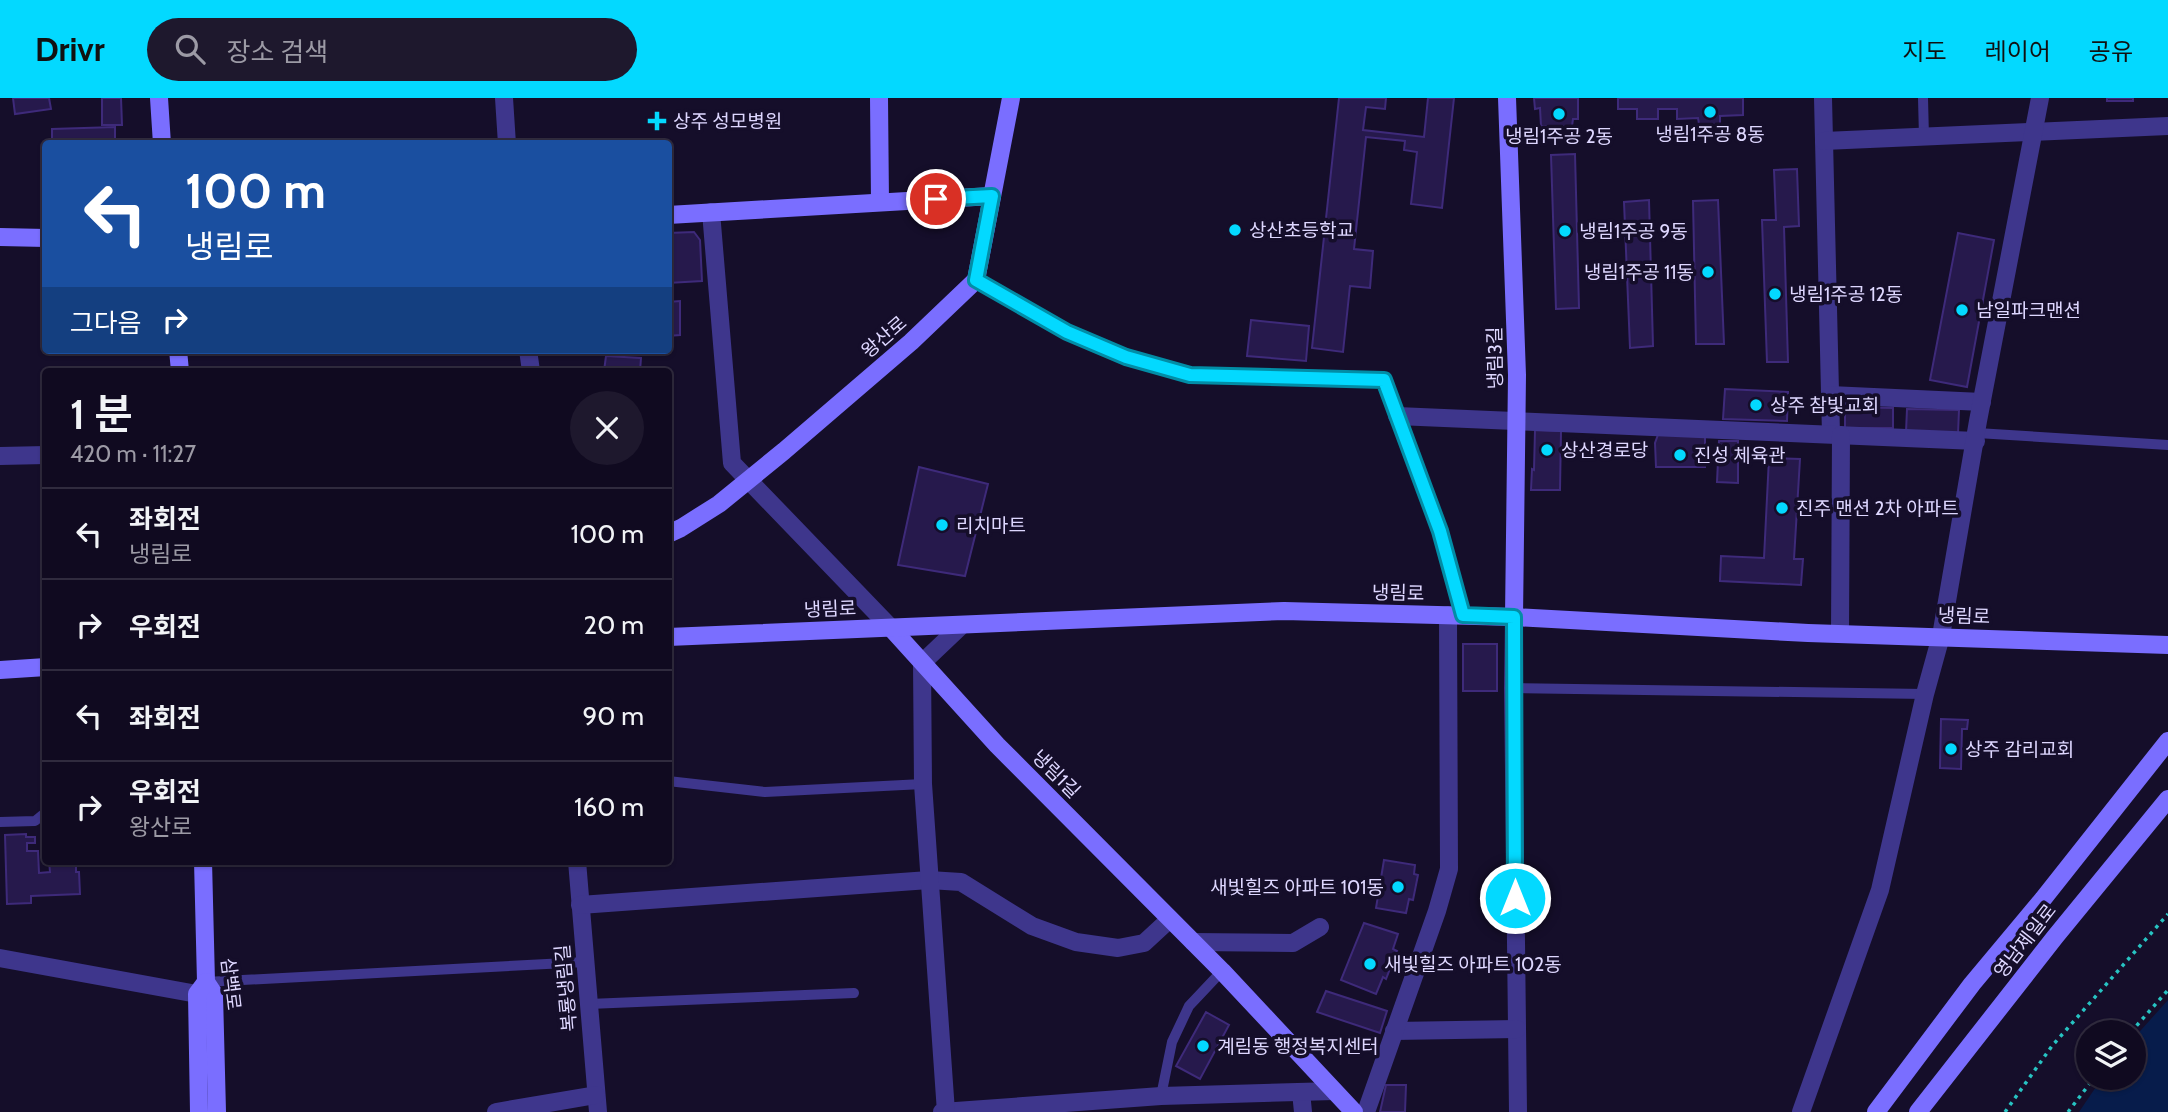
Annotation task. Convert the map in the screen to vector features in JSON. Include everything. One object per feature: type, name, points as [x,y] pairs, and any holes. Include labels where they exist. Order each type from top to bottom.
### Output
[{"type":"street","points":[[159,98],[162,140]]},
{"type":"street","points":[[504,98],[507,140]]},
{"type":"street","points":[[879,98],[880,202]]},
{"type":"street","points":[[976,280],[1012,98]]},
{"type":"street","name":"냉림3길","points":[[1507,98],[1517,375],[1514,617]]},
{"type":"street","points":[[1823,98],[1830,396],[1836,434],[1840,634]]},
{"type":"street","points":[[1801,1112],[1880,890],[1941,636],[2040,98]]},
{"type":"street","points":[[1824,141],[2168,126]]},
{"type":"street","points":[[672,215],[992,196]]},
{"type":"street","name":"냉림1길","points":[[711,212],[732,463],[891,628],[997,745],[1222,971],[1354,1112]]},
{"type":"street","points":[[0,237],[42,238]]},
{"type":"street","name":"왕산로","points":[[672,532],[719,504],[911,342],[976,280]]},
{"type":"street","points":[[1830,396],[1982,402]]},
{"type":"street","points":[[1397,416],[1976,437]]},
{"type":"street","points":[[0,456],[42,455]]},
{"type":"street","name":"냉림로","points":[[672,637],[1284,611],[1514,617],[1840,634],[2168,645]]},
{"type":"street","points":[[1366,1112],[1437,911],[1449,869],[1456,615]]},
{"type":"street","points":[[1514,617],[1518,1112]]},
{"type":"street","points":[[962,625],[922,663],[923,784],[945,1112],[1161,1096],[1334,1091]]},
{"type":"street","points":[[0,670],[42,667]]},
{"type":"street","points":[[1875,1112],[1972,984],[2168,741]]},
{"type":"street","name":"영남제일로","points":[[1918,1112],[2055,937],[2168,799]]},
{"type":"street","name":"삼백로","points":[[203,865],[202,988],[214,994],[217,1112]]},
{"type":"street","name":"복룡냉림길","points":[[577,865],[597,1104]]},
{"type":"street","points":[[580,905],[929,880],[961,882],[1032,926],[1086,943],[1118,948],[1144,943],[1170,919]]},
{"type":"street","points":[[1193,942],[1293,943],[1320,928]]},
{"type":"street","points":[[0,958],[202,988],[197,1106]]},
{"type":"street","points":[[1394,1031],[1517,1029]]},
{"type":"street","points":[[1301,1091],[1303,1112]]},
{"type":"street","points":[[496,1112],[597,1104]]},
{"type":"lane","points":[[1923,98],[1924,137]]},
{"type":"lane","points":[[976,280],[1067,332],[1126,357],[1190,375],[1384,380],[1440,531],[1456,615]]},
{"type":"lane","points":[[1976,437],[2168,445]]},
{"type":"lane","points":[[1513,688],[1925,694]]},
{"type":"lane","points":[[672,781],[765,792],[923,784]]},
{"type":"lane","points":[[0,822],[35,821],[42,815]]},
{"type":"lane","points":[[202,988],[585,962]]},
{"type":"lane","points":[[1161,1096],[1172,1042],[1189,1006],[1222,971]]},
{"type":"lane","points":[[589,1004],[855,993]]},
{"type":"path","points":[[2005,1112],[2052,1046],[2168,914]]},
{"type":"path","points":[[2142,1020],[2168,990]]},
{"type":"path","points":[[2068,1112],[2085,1090]]},
{"type":"water","points":[[2168,1000],[2168,1112],[2079,1112],[2094,1090],[2146,1090],[2146,1025]]},
{"type":"building","points":[[13,98],[49,98],[51,109],[15,114]]},
{"type":"building","points":[[102,98],[121,98],[122,125],[102,125]]},
{"type":"building","name":"상산초등학교","points":[[1339,98],[1386,98],[1385,109],[1366,107],[1363,130],[1424,137],[1428,98],[1454,98],[1442,208],[1411,204],[1417,152],[1404,150],[1405,141],[1366,137],[1354,249],[1373,251],[1370,288],[1350,286],[1343,352],[1312,348]]},
{"type":"building","name":"냉림1주공 2동","points":[[1534,98],[1578,98],[1578,119],[1573,119],[1572,126],[1541,126],[1540,108],[1535,109]]},
{"type":"building","name":"냉림1주공 8동","points":[[1618,98],[1743,98],[1743,115],[1720,116],[1720,124],[1699,124],[1698,118],[1677,119],[1677,109],[1658,109],[1658,119],[1637,119],[1637,109],[1618,109]]},
{"type":"building","points":[[2107,98],[2133,98],[2133,101],[2107,101]]},
{"type":"building","points":[[115,127],[115,140],[52,140],[52,129]]},
{"type":"building","name":"냉림1주공 9동","points":[[1575,154],[1579,308],[1556,309],[1551,155]]},
{"type":"building","name":"냉림1주공 12동","points":[[1797,169],[1799,226],[1784,227],[1788,362],[1767,362],[1762,220],[1776,220],[1774,170]]},
{"type":"building","points":[[1649,200],[1653,346],[1630,348],[1624,202]]},
{"type":"building","name":"냉림1주공 11동","points":[[1718,200],[1724,344],[1696,344],[1693,201]]},
{"type":"building","points":[[694,232],[700,240],[702,281],[672,283],[672,233]]},
{"type":"building","name":"남일파크맨션","points":[[1958,233],[1994,240],[1967,387],[1930,380]]},
{"type":"building","points":[[680,301],[680,335],[672,336],[672,302]]},
{"type":"building","points":[[1251,320],[1309,326],[1306,361],[1247,356]]},
{"type":"building","points":[[606,356],[641,358],[640,368],[604,368]]},
{"type":"building","name":"상주 참빛교회","points":[[1725,389],[1788,392],[1787,421],[1723,419]]},
{"type":"building","points":[[1845,407],[1893,408],[1893,428],[1845,428]]},
{"type":"building","points":[[1907,409],[1959,410],[1958,434],[1906,432]]},
{"type":"building","name":"상산경로당","points":[[1535,430],[1561,431],[1560,490],[1531,490]]},
{"type":"building","name":"진성 체육관","points":[[1659,432],[1705,433],[1705,467],[1656,467],[1655,443]]},
{"type":"building","points":[[1719,441],[1738,441],[1738,483],[1717,482]]},
{"type":"building","name":"진주 맨션 2차 아파트","points":[[1769,458],[1800,459],[1794,559],[1803,559],[1801,585],[1720,581],[1721,556],[1764,558]]},
{"type":"building","name":"리치마트","points":[[919,467],[988,484],[965,576],[898,565]]},
{"type":"building","points":[[1463,644],[1497,644],[1497,691],[1463,691]]},
{"type":"building","name":"상주 감리교회","points":[[1941,719],[1968,720],[1967,729],[1962,729],[1961,769],[1940,768]]},
{"type":"building","points":[[26,834],[26,837],[35,837],[35,843],[27,843],[27,851],[38,851],[39,873],[50,872],[49,865],[76,865],[80,894],[31,896],[31,903],[7,904],[5,835]]},
{"type":"building","name":"새빛힐즈 아파트 101동","points":[[1384,860],[1415,865],[1414,874],[1418,875],[1413,900],[1409,899],[1406,913],[1376,908]]},
{"type":"building","name":"새빛힐즈 아파트 102동","points":[[1364,923],[1398,934],[1393,949],[1397,951],[1386,979],[1383,977],[1376,994],[1341,980]]},
{"type":"building","points":[[1326,991],[1387,1011],[1380,1033],[1317,1012]]},
{"type":"building","name":"계림동 행정복지센터","points":[[1206,1012],[1229,1025],[1200,1079],[1176,1066]]},
{"type":"building","points":[[1386,1085],[1406,1085],[1405,1112],[1380,1112]]},
{"type":"place","name":"냉림1주공 8동","points":[[1710,112]]},
{"type":"place","name":"냉림1주공 2동","points":[[1559,114]]},
{"type":"place","name":"상주 성모병원","points":[[657,121]]},
{"type":"place","name":"상산초등학교","points":[[1235,230]]},
{"type":"place","name":"냉림1주공 9동","points":[[1565,231]]},
{"type":"place","name":"냉림1주공 11동","points":[[1708,272]]},
{"type":"place","name":"냉림1주공 12동","points":[[1775,294]]},
{"type":"place","name":"남일파크맨션","points":[[1962,310]]},
{"type":"place","name":"상주 참빛교회","points":[[1756,405]]},
{"type":"place","name":"상산경로당","points":[[1547,450]]},
{"type":"place","name":"진성 체육관","points":[[1680,455]]},
{"type":"place","name":"진주 맨션 2차 아파트","points":[[1782,508]]},
{"type":"place","name":"리치마트","points":[[942,525]]},
{"type":"place","name":"상주 감리교회","points":[[1951,749]]},
{"type":"place","name":"새빛힐즈 아파트 101동","points":[[1398,887]]},
{"type":"place","name":"새빛힐즈 아파트 102동","points":[[1370,964]]},
{"type":"place","name":"계림동 행정복지센터","points":[[1203,1046]]},
{"type":"route","points":[[936,199],[992,196],[976,280],[1067,332],[1126,357],[1190,375],[1384,380],[1440,531],[1463,615],[1514,617],[1515,898]]}]
